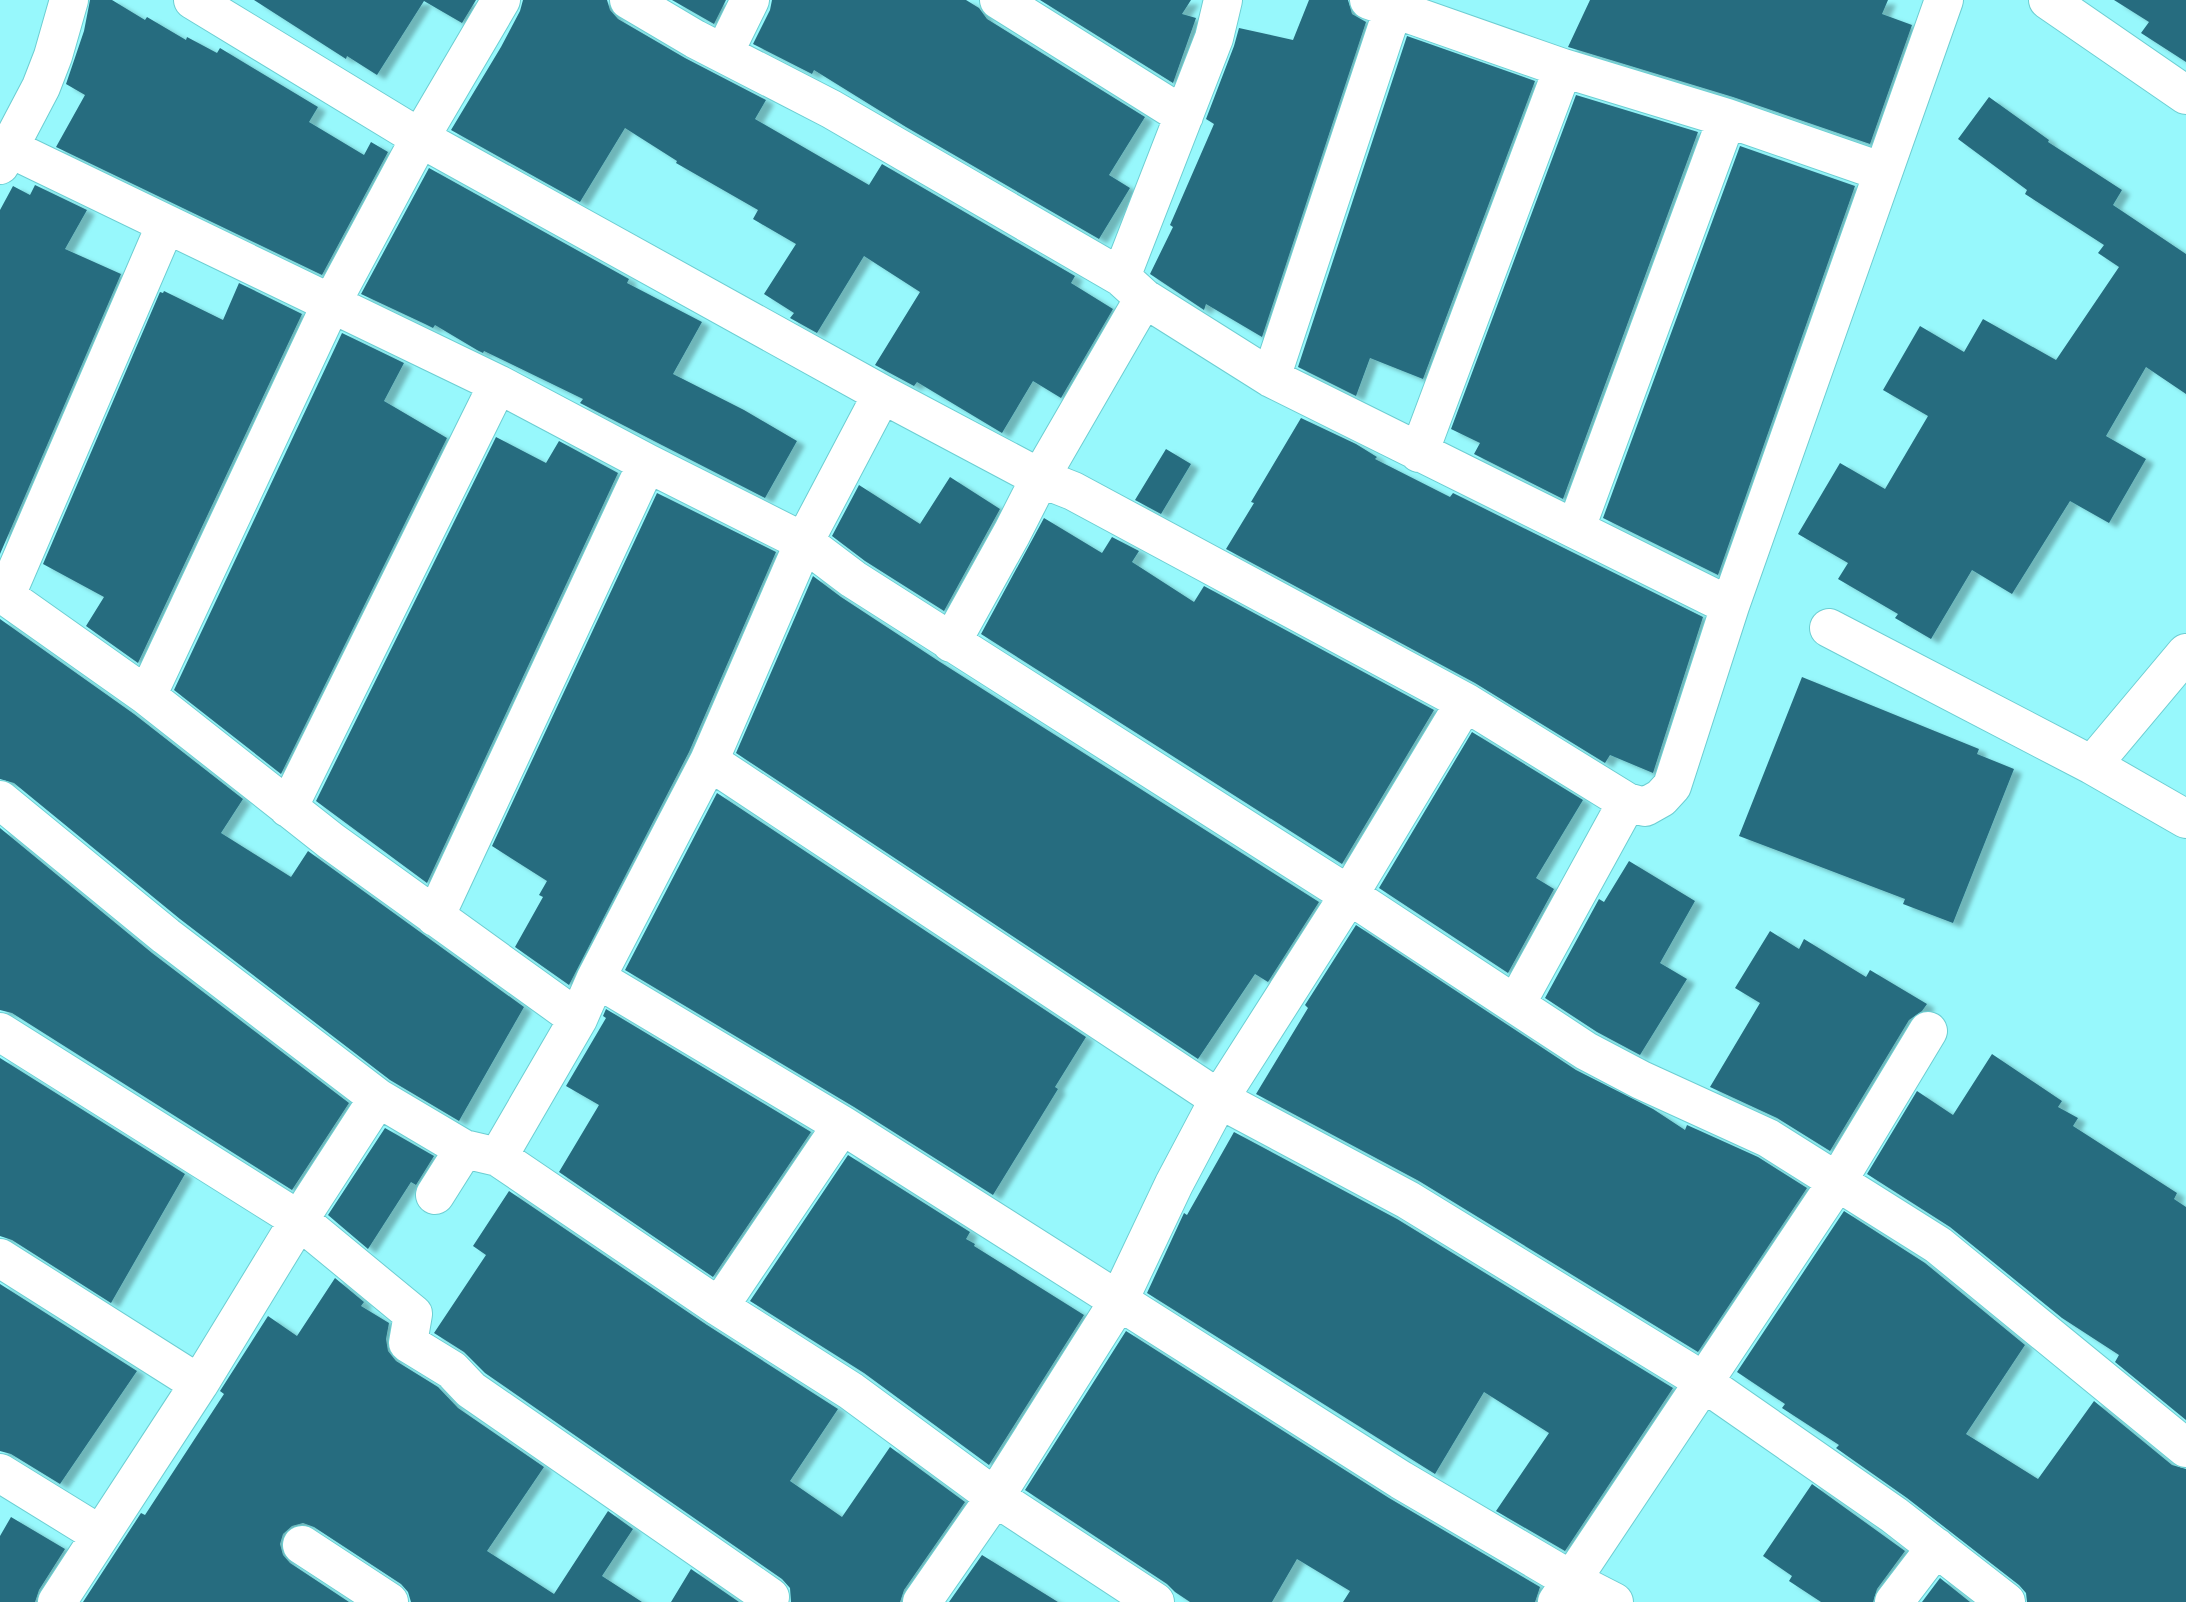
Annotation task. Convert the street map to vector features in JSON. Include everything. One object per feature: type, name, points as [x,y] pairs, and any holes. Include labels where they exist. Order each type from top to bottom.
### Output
[{"type":"street","points":[[69,0],[45,77],[4,157],[166,224],[498,384],[804,542],[853,579],[951,643],[1349,895],[1586,1051],[1641,1080],[1768,1138],[1938,1245],[2186,1448]]},
{"type":"street","points":[[193,0],[420,138],[882,394],[1040,478],[1073,491],[1465,702],[1627,802],[1646,807],[1661,798],[1672,786],[1730,606],[1944,0]]},
{"type":"street","points":[[147,696],[331,304],[420,138],[501,0]]},
{"type":"street","points":[[629,0],[866,128],[1132,287],[1271,378],[1730,606]]},
{"type":"street","points":[[724,53],[750,0]]},
{"type":"street","points":[[999,0],[1184,116]]},
{"type":"street","points":[[951,643],[1040,478],[1132,287],[1184,116],[1214,38],[1223,0]]},
{"type":"street","points":[[2049,0],[2186,95]]},
{"type":"street","points":[[1271,378],[1381,4],[1563,68],[1727,118],[1884,172]]},
{"type":"street","points":[[1419,453],[1563,68]]},
{"type":"street","points":[[1576,528],[1727,118]]},
{"type":"street","points":[[166,224],[3,594],[147,696],[288,807],[435,917],[578,1018]]},
{"type":"street","points":[[288,807],[498,384]]},
{"type":"street","points":[[435,1195],[481,1153],[578,1018],[596,978],[709,761],[804,542],[882,394]]},
{"type":"street","points":[[435,917],[647,463]]},
{"type":"street","points":[[1829,628],[2092,765],[2186,819]]},
{"type":"street","points":[[2092,765],[2186,653]]},
{"type":"street","points":[[922,1602],[995,1497],[1118,1302],[1174,1184],[1219,1099],[1349,895],[1465,702]]},
{"type":"street","points":[[709,761],[1219,1099],[1408,1200],[1705,1384],[1936,1546],[2006,1602]]},
{"type":"street","points":[[0,800],[166,936],[379,1098],[481,1153],[851,1391],[995,1497],[1155,1602]]},
{"type":"street","points":[[1516,1004],[1627,802]]},
{"type":"street","points":[[596,978],[842,1125],[1401,1480],[1564,1591],[1614,1602]]},
{"type":"street","points":[[1564,1591],[1705,1384],[1837,1182],[1928,1031]]},
{"type":"street","points":[[0,1032],[299,1220],[413,1314],[408,1343],[452,1370],[471,1390],[769,1597]]},
{"type":"street","points":[[57,1602],[199,1384],[299,1220],[379,1098]]},
{"type":"street","points":[[719,1307],[842,1125]]},
{"type":"street","points":[[0,1258],[199,1384]]},
{"type":"street","points":[[0,1473],[99,1534]]},
{"type":"street","points":[[302,1545],[389,1602]]},
{"type":"street","points":[[1894,1602],[1936,1546]]},
{"type":"building","points":[[90,0],[112,0],[186,40],[187,37],[217,53],[220,48],[318,107],[309,122],[364,155],[371,142],[388,152],[322,275],[56,147],[85,95],[66,84],[84,31]]},
{"type":"building","points":[[254,0],[476,0],[462,23],[424,1],[377,75],[347,56],[346,59]]},
{"type":"building","points":[[523,0],[607,0],[610,10],[618,19],[766,100],[755,119],[869,185],[882,164],[1075,276],[1071,283],[1113,309],[1061,398],[1033,381],[1002,433],[917,382],[914,386],[875,365],[920,292],[864,256],[817,333],[790,318],[794,313],[764,294],[796,244],[753,219],[758,210],[676,163],[677,161],[625,128],[580,202],[451,130],[501,47]]},
{"type":"building","points":[[672,0],[726,0],[714,24]]},
{"type":"building","points":[[772,0],[966,0],[979,8],[987,19],[1145,117],[1109,175],[1130,188],[1099,239],[906,127],[814,70],[812,74],[753,44],[770,10]]},
{"type":"building","points":[[1040,0],[1191,0],[1182,14],[1196,18],[1173,83]]},
{"type":"building","points":[[1309,0],[1348,0],[1352,14],[1366,22],[1262,337],[1206,304],[1204,310],[1150,274],[1173,227],[1170,225],[1214,124],[1206,119],[1239,28],[1293,40]]},
{"type":"building","points":[[1590,0],[1888,0],[1882,14],[1912,25],[1870,144],[1733,97],[1568,47]]},
{"type":"building","points":[[2114,0],[2186,0],[2186,62],[2141,33],[2149,22]]},
{"type":"building","points":[[1407,36],[1535,81],[1423,379],[1370,358],[1356,396],[1298,367]]},
{"type":"building","points":[[1576,95],[1698,132],[1563,499],[1474,454],[1480,443],[1451,429]]},
{"type":"building","points":[[1989,97],[2049,140],[2048,142],[2122,190],[2113,205],[2186,254],[2186,394],[2146,367],[2106,436],[2146,459],[2109,523],[2070,501],[2012,594],[1972,570],[1931,639],[1895,618],[1898,614],[1838,579],[1848,563],[1798,534],[1840,463],[1885,489],[1928,416],[1883,390],[1920,326],[1964,352],[1983,319],[2056,360],[2119,267],[2098,253],[2104,245],[2025,194],[2027,190],[1958,139]]},
{"type":"building","points":[[1740,146],[1855,186],[1718,575],[1603,518]]},
{"type":"building","points":[[429,168],[629,279],[627,283],[702,322],[673,374],[797,441],[765,498],[580,403],[583,399],[477,350],[435,325],[433,328],[361,294]]},
{"type":"building","points":[[35,185],[87,210],[65,249],[121,274],[0,554],[0,210],[13,186],[30,195]]},
{"type":"building","points":[[239,283],[302,314],[138,663],[86,626],[104,597],[43,564],[160,292],[164,291],[223,320]]},
{"type":"building","points":[[342,333],[404,363],[384,401],[447,438],[281,774],[174,690]]},
{"type":"building","points":[[1301,418],[1356,444],[1377,457],[1375,459],[1450,497],[1453,493],[1703,617],[1653,773],[1610,755],[1605,763],[1475,683],[1226,549]]},
{"type":"building","points":[[496,437],[546,463],[559,441],[618,473],[427,883],[316,801]]},
{"type":"building","points":[[1166,449],[1191,464],[1161,514],[1135,500]]},
{"type":"building","points":[[950,477],[1000,509],[944,611],[865,561],[832,536],[859,485],[920,524]]},
{"type":"building","points":[[657,493],[776,552],[689,752],[569,985],[515,947],[543,897],[539,895],[547,881],[492,846]]},
{"type":"building","points":[[1044,518],[1102,553],[1112,537],[1139,551],[1132,562],[1194,602],[1204,586],[1434,710],[1342,864],[981,634]]},
{"type":"building","points":[[813,576],[940,662],[1319,902],[1268,982],[1255,974],[1198,1059],[736,753]]},
{"type":"building","points":[[0,619],[134,714],[243,799],[221,833],[291,877],[308,851],[524,1007],[459,1121],[390,1080],[180,919],[14,783],[0,779]]},
{"type":"building","points":[[1802,677],[1979,749],[1977,754],[2014,769],[1953,923],[1903,904],[1905,899],[1739,836]]},
{"type":"building","points":[[1472,732],[1583,800],[1536,878],[1554,889],[1508,973],[1379,888]]},
{"type":"building","points":[[717,793],[1086,1037],[1055,1087],[1058,1089],[993,1195],[854,1107],[625,970]]},
{"type":"building","points":[[0,828],[152,953],[349,1103],[292,1190],[12,1013],[0,1010]]},
{"type":"building","points":[[1629,861],[1695,901],[1660,963],[1687,979],[1640,1055],[1597,1032],[1545,998],[1599,899],[1604,902]]},
{"type":"building","points":[[1356,925],[1576,1070],[1653,1109],[1685,1130],[1687,1125],[1758,1157],[1807,1188],[1698,1352],[1419,1181],[1256,1094],[1308,1008],[1305,1005]]},
{"type":"building","points":[[1770,931],[1799,949],[1804,939],[1866,977],[1870,970],[1927,1004],[1909,1020],[1830,1151],[1777,1118],[1710,1087],[1760,1003],[1735,988]]},
{"type":"building","points":[[606,1009],[811,1132],[713,1277],[559,1172],[599,1105],[566,1086],[606,1018],[603,1016]]},
{"type":"building","points":[[1992,1054],[2062,1101],[2058,1107],[2078,1118],[2073,1126],[2177,1193],[2174,1199],[2186,1207],[2186,1420],[2115,1362],[2119,1355],[2062,1318],[1950,1227],[1867,1174],[1917,1091],[1953,1115]]},
{"type":"building","points":[[0,1058],[185,1174],[111,1303],[12,1240],[0,1236]]},
{"type":"building","points":[[385,1128],[434,1156],[416,1185],[411,1182],[368,1249],[328,1215]]},
{"type":"building","points":[[1234,1132],[1397,1219],[1673,1388],[1565,1551],[1496,1511],[1549,1433],[1484,1392],[1435,1474],[1147,1293],[1184,1213],[1187,1215]]},
{"type":"building","points":[[848,1155],[970,1232],[966,1239],[975,1244],[974,1246],[1084,1315],[989,1465],[864,1373],[750,1301]]},
{"type":"building","points":[[509,1191],[707,1325],[838,1409],[790,1481],[842,1517],[890,1447],[965,1502],[904,1590],[900,1602],[791,1602],[790,1588],[782,1579],[485,1373],[464,1352],[434,1333],[486,1255],[473,1246]]},
{"type":"building","points":[[1844,1211],[1925,1263],[2025,1345],[1966,1434],[2038,1479],[2094,1401],[2172,1465],[2186,1469],[2186,1602],[2027,1602],[2026,1593],[2019,1585],[1907,1498],[1836,1448],[1839,1445],[1782,1408],[1785,1404],[1737,1372]]},
{"type":"building","points":[[335,1278],[364,1302],[361,1306],[389,1323],[386,1339],[388,1351],[396,1361],[438,1387],[458,1408],[544,1467],[487,1551],[554,1594],[608,1511],[633,1529],[602,1576],[642,1602],[411,1602],[408,1592],[401,1584],[314,1527],[303,1523],[292,1526],[283,1534],[280,1544],[283,1555],[290,1563],[349,1602],[83,1602],[141,1513],[145,1515],[224,1394],[220,1391],[268,1316],[297,1336]]},
{"type":"building","points":[[0,1284],[137,1371],[60,1484],[11,1454],[0,1451]]},
{"type":"building","points":[[1126,1331],[1389,1498],[1540,1587],[1535,1602],[1343,1602],[1350,1591],[1297,1559],[1272,1602],[1190,1602],[1025,1490]]},
{"type":"building","points":[[1812,1484],[1905,1551],[1877,1589],[1873,1602],[1821,1602],[1789,1581],[1792,1576],[1763,1556]]},
{"type":"building","points":[[11,1517],[65,1549],[39,1590],[35,1602],[0,1602],[0,1536]]},
{"type":"building","points":[[982,1555],[1058,1602],[949,1602]]},
{"type":"building","points":[[691,1569],[739,1602],[671,1602]]},
{"type":"building","points":[[1940,1578],[1970,1602],[1922,1602]]}]
